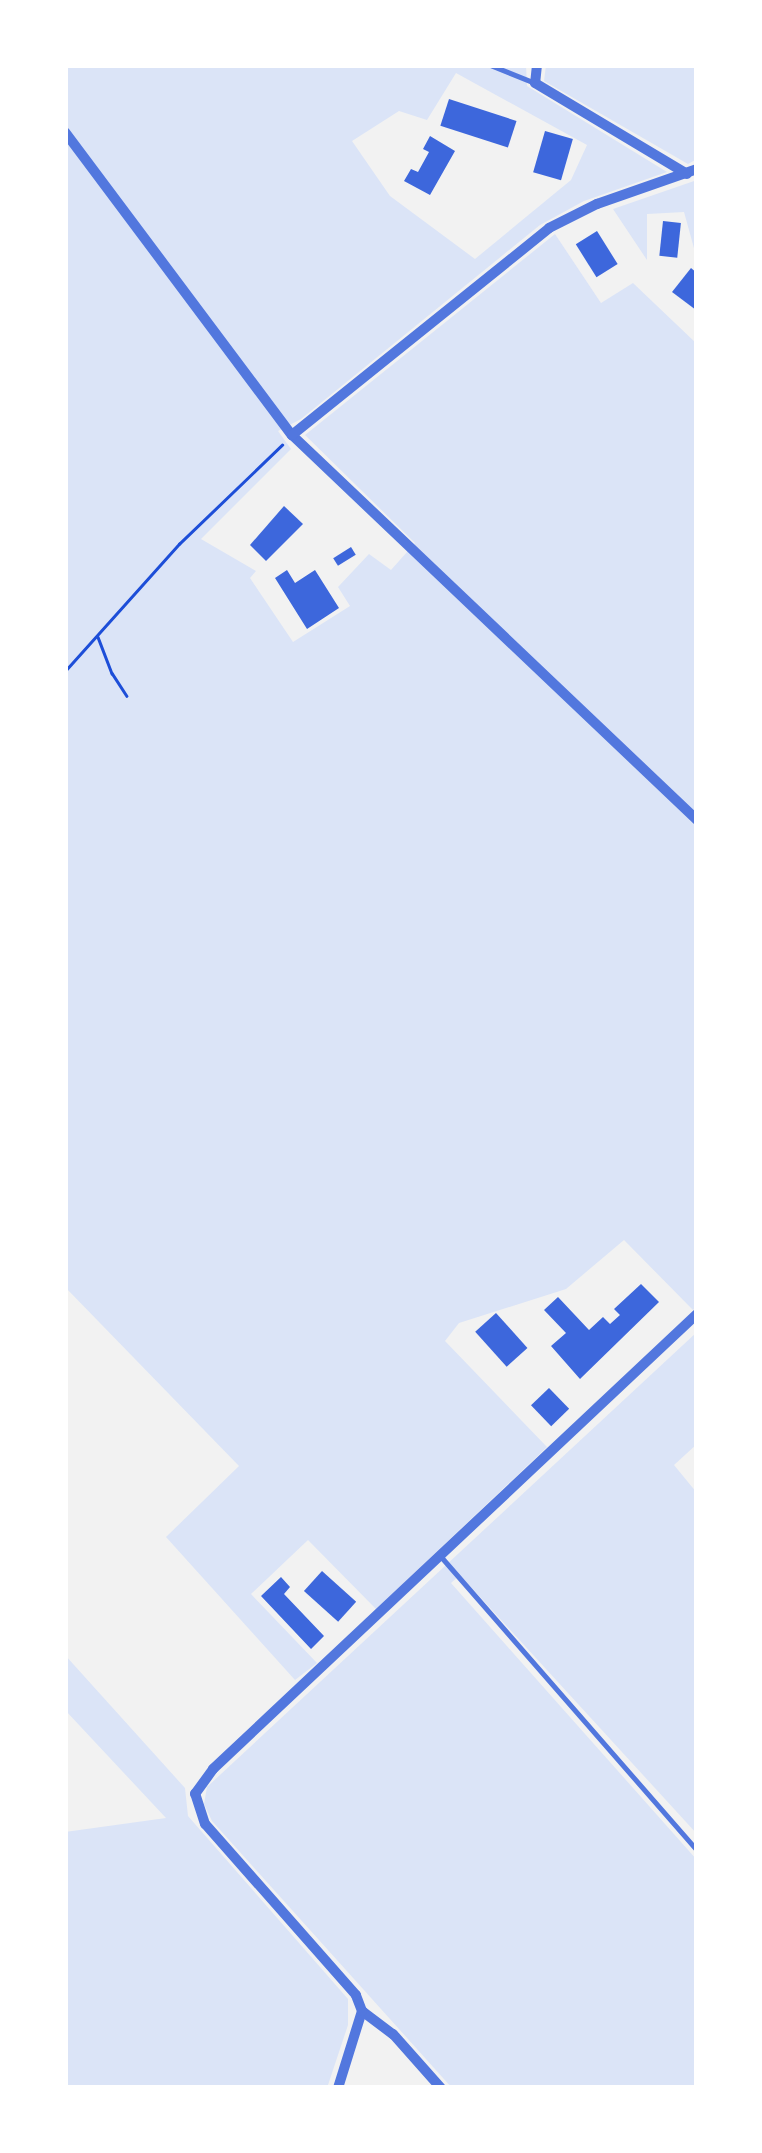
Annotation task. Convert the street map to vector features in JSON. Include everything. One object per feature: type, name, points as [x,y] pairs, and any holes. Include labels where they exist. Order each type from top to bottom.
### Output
[{"type":"street","points":[[537,65],[534,82],[692,172]]},
{"type":"street","points":[[65,132],[292,435],[697,820]]},
{"type":"street","points":[[292,435],[549,228],[597,204],[692,172]]},
{"type":"street","points":[[441,2088],[393,2034],[362,2011],[356,1995],[205,1824],[195,1794],[212,1769],[442,1558],[697,1314]]},
{"type":"street","points":[[338,2088],[362,2011]]},
{"type":"lane","points":[[490,65],[534,82]]},
{"type":"lane","points":[[442,1558],[697,1850]]},
{"type":"path","points":[[65,671],[179,544],[292,435]]},
{"type":"path","points":[[98,635],[106,663],[128,696]]},
{"type":"shaded area","points":[[65,65],[526,65],[527,86],[667,172],[584,201],[540,225],[301,419],[278,431],[291,449],[201,539],[256,571],[250,578],[293,642],[350,606],[338,587],[369,554],[391,570],[415,543],[305,435],[555,234],[601,303],[633,283],[697,344],[697,1306],[693,1310],[624,1240],[566,1289],[459,1323],[445,1341],[547,1447],[376,1609],[308,1540],[251,1594],[317,1663],[295,1680],[166,1537],[239,1466],[65,1287]],"holes":[[[456,73],[587,145],[571,180],[475,259],[390,196],[352,141],[399,111],[427,120]]]},
{"type":"shaded area","points":[[546,65],[697,65],[697,159],[688,164],[544,81]]},
{"type":"shaded area","points":[[697,180],[697,259],[684,212],[647,214],[647,260],[613,209]]},
{"type":"shaded area","points":[[697,1332],[697,1444],[674,1465],[697,1493],[697,1834],[460,1575],[451,1583],[697,1860],[697,2083],[691,2088],[452,2088],[212,1821],[204,1804],[207,1787]]},
{"type":"shaded area","points":[[65,1655],[185,1788],[188,1816],[348,1999],[348,2025],[327,2088],[65,2088],[65,1832],[166,1818],[65,1710]]},
{"type":"building","points":[[449,99],[517,121],[508,148],[440,126]]},
{"type":"building","points":[[545,131],[573,139],[561,180],[533,172]]},
{"type":"building","points":[[430,136],[455,151],[430,195],[404,181],[411,169],[418,172],[429,152],[423,149]]},
{"type":"building","points":[[663,221],[681,223],[677,258],[659,256]]},
{"type":"building","points":[[597,231],[618,264],[596,277],[576,244]]},
{"type":"building","points":[[691,268],[697,273],[696,310],[672,292]]},
{"type":"building","points":[[284,506],[303,524],[266,561],[250,545]]},
{"type":"building","points":[[351,547],[356,555],[338,566],[333,558]]},
{"type":"building","points":[[287,570],[295,583],[315,570],[339,608],[307,629],[275,578]]},
{"type":"building","points":[[641,1284],[659,1302],[580,1379],[551,1346],[566,1333],[544,1310],[558,1297],[589,1330],[603,1317],[610,1324],[620,1315],[614,1309]]},
{"type":"building","points":[[496,1313],[527,1348],[507,1367],[475,1332]]},
{"type":"building","points":[[549,1388],[569,1409],[551,1426],[531,1405]]},
{"type":"building","points":[[322,1571],[356,1602],[338,1622],[304,1591]]},
{"type":"building","points":[[281,1577],[290,1587],[284,1594],[324,1636],[311,1649],[261,1596]]}]
